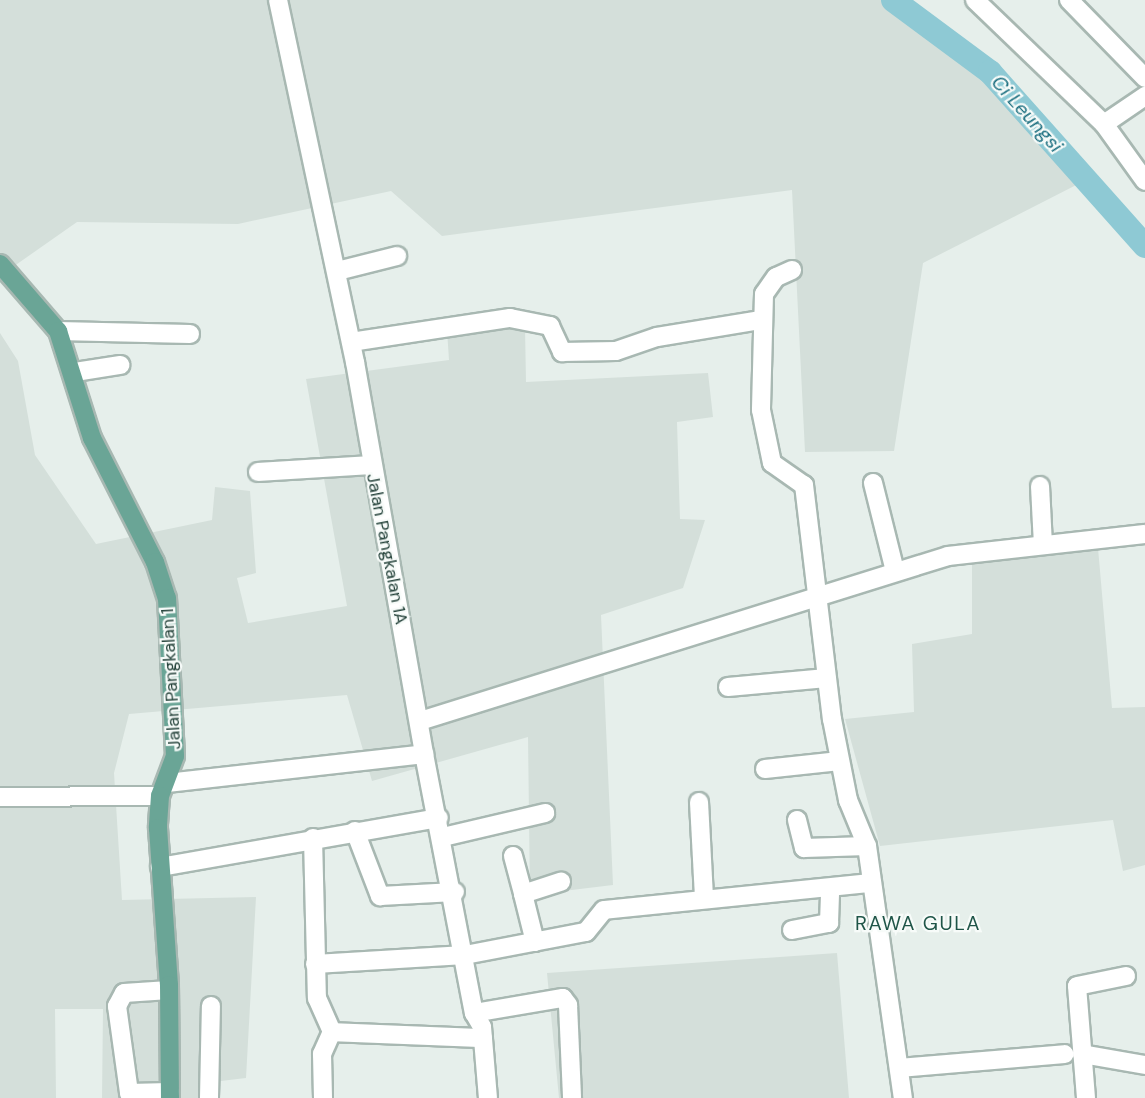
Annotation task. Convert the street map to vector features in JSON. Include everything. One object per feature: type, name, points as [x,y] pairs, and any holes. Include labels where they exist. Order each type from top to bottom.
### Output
[{"type":"main road","name":"Jalan Pangkalan 1","points":[[0,264],[58,331],[75,372],[92,438],[155,562],[167,598],[176,756],[164,790],[160,867],[169,990],[170,1095]]},
{"type":"street","name":"Jalan Pangkalan 1A","points":[[278,0],[351,342],[371,465],[420,721],[424,754],[455,892],[474,1013],[483,1038],[488,1098]]},
{"type":"street","points":[[1069,0],[1145,78]]},
{"type":"street","points":[[982,2],[1104,124],[1145,181]]},
{"type":"street","points":[[1104,124],[1145,96]]},
{"type":"street","points":[[337,270],[397,256]]},
{"type":"street","points":[[792,270],[767,285],[760,320],[761,410],[770,456],[777,470],[804,485],[827,678],[840,761],[848,800],[867,846],[903,1098]]},
{"type":"street","points":[[351,342],[510,318],[550,326],[562,352],[616,351],[657,337],[760,320]]},
{"type":"street","points":[[58,331],[190,334]]},
{"type":"street","points":[[75,372],[120,365]]},
{"type":"street","points":[[258,472],[371,465]]},
{"type":"street","points":[[873,483],[895,571]]},
{"type":"street","points":[[1040,486],[1043,545]]},
{"type":"street","points":[[420,721],[742,622],[817,593],[969,551],[1145,534]]},
{"type":"street","points":[[728,687],[827,678]]},
{"type":"street","points":[[0,797],[164,790],[424,754]]},
{"type":"street","points":[[765,769],[840,761]]},
{"type":"street","points":[[699,801],[704,899]]},
{"type":"street","points":[[443,837],[545,813]]},
{"type":"street","points":[[160,867],[313,838],[440,818]]},
{"type":"street","points":[[798,820],[804,848],[867,846]]},
{"type":"street","points":[[355,831],[380,896],[455,892]]},
{"type":"street","points":[[313,838],[315,964],[321,1013],[332,1032]]},
{"type":"street","points":[[513,856],[535,942]]},
{"type":"street","points":[[523,894],[561,882]]},
{"type":"street","points":[[315,964],[465,955],[592,930],[600,911],[872,883]]},
{"type":"street","points":[[792,930],[829,923],[830,890]]},
{"type":"street","points":[[1086,1098],[1073,1054],[1077,986],[1126,976]]},
{"type":"street","points":[[169,990],[124,993],[117,1006],[129,1093],[170,1095]]},
{"type":"street","points":[[474,1013],[562,998],[568,1005],[572,1098]]},
{"type":"street","points":[[209,1098],[211,1006]]},
{"type":"street","points":[[332,1032],[483,1038]]},
{"type":"street","points":[[323,1098],[322,1054],[332,1032]]},
{"type":"street","points":[[899,1068],[1073,1054],[1145,1065]]},
{"type":"shaded area","points":[[0,0],[893,0],[990,72],[1086,180],[923,263],[894,451],[805,452],[792,190],[442,236],[391,191],[238,224],[77,222],[0,276]]},
{"type":"shaded area","points":[[525,327],[526,382],[708,373],[713,417],[677,422],[680,519],[705,520],[683,588],[601,615],[613,885],[530,895],[528,737],[372,781],[347,695],[129,714],[114,773],[122,900],[256,897],[246,1078],[204,1083],[202,1098],[102,1098],[103,1009],[55,1009],[56,1098],[0,1098],[0,333],[18,361],[35,455],[96,544],[212,520],[215,487],[250,491],[256,573],[237,578],[248,623],[347,606],[306,379],[449,360],[447,330]]},
{"type":"shaded area","points":[[1098,548],[1112,708],[1145,707],[1145,865],[1123,871],[1113,820],[880,846],[845,719],[914,712],[912,644],[972,634],[972,558]]},
{"type":"shaded area","points":[[837,953],[849,1098],[559,1098],[547,973]]},
{"type":"waterway","name":"Ci Leungsi","points":[[893,0],[990,72],[1145,246]]},
{"type":"district","name":"RAWA GULA","points":[[918,923]]}]
